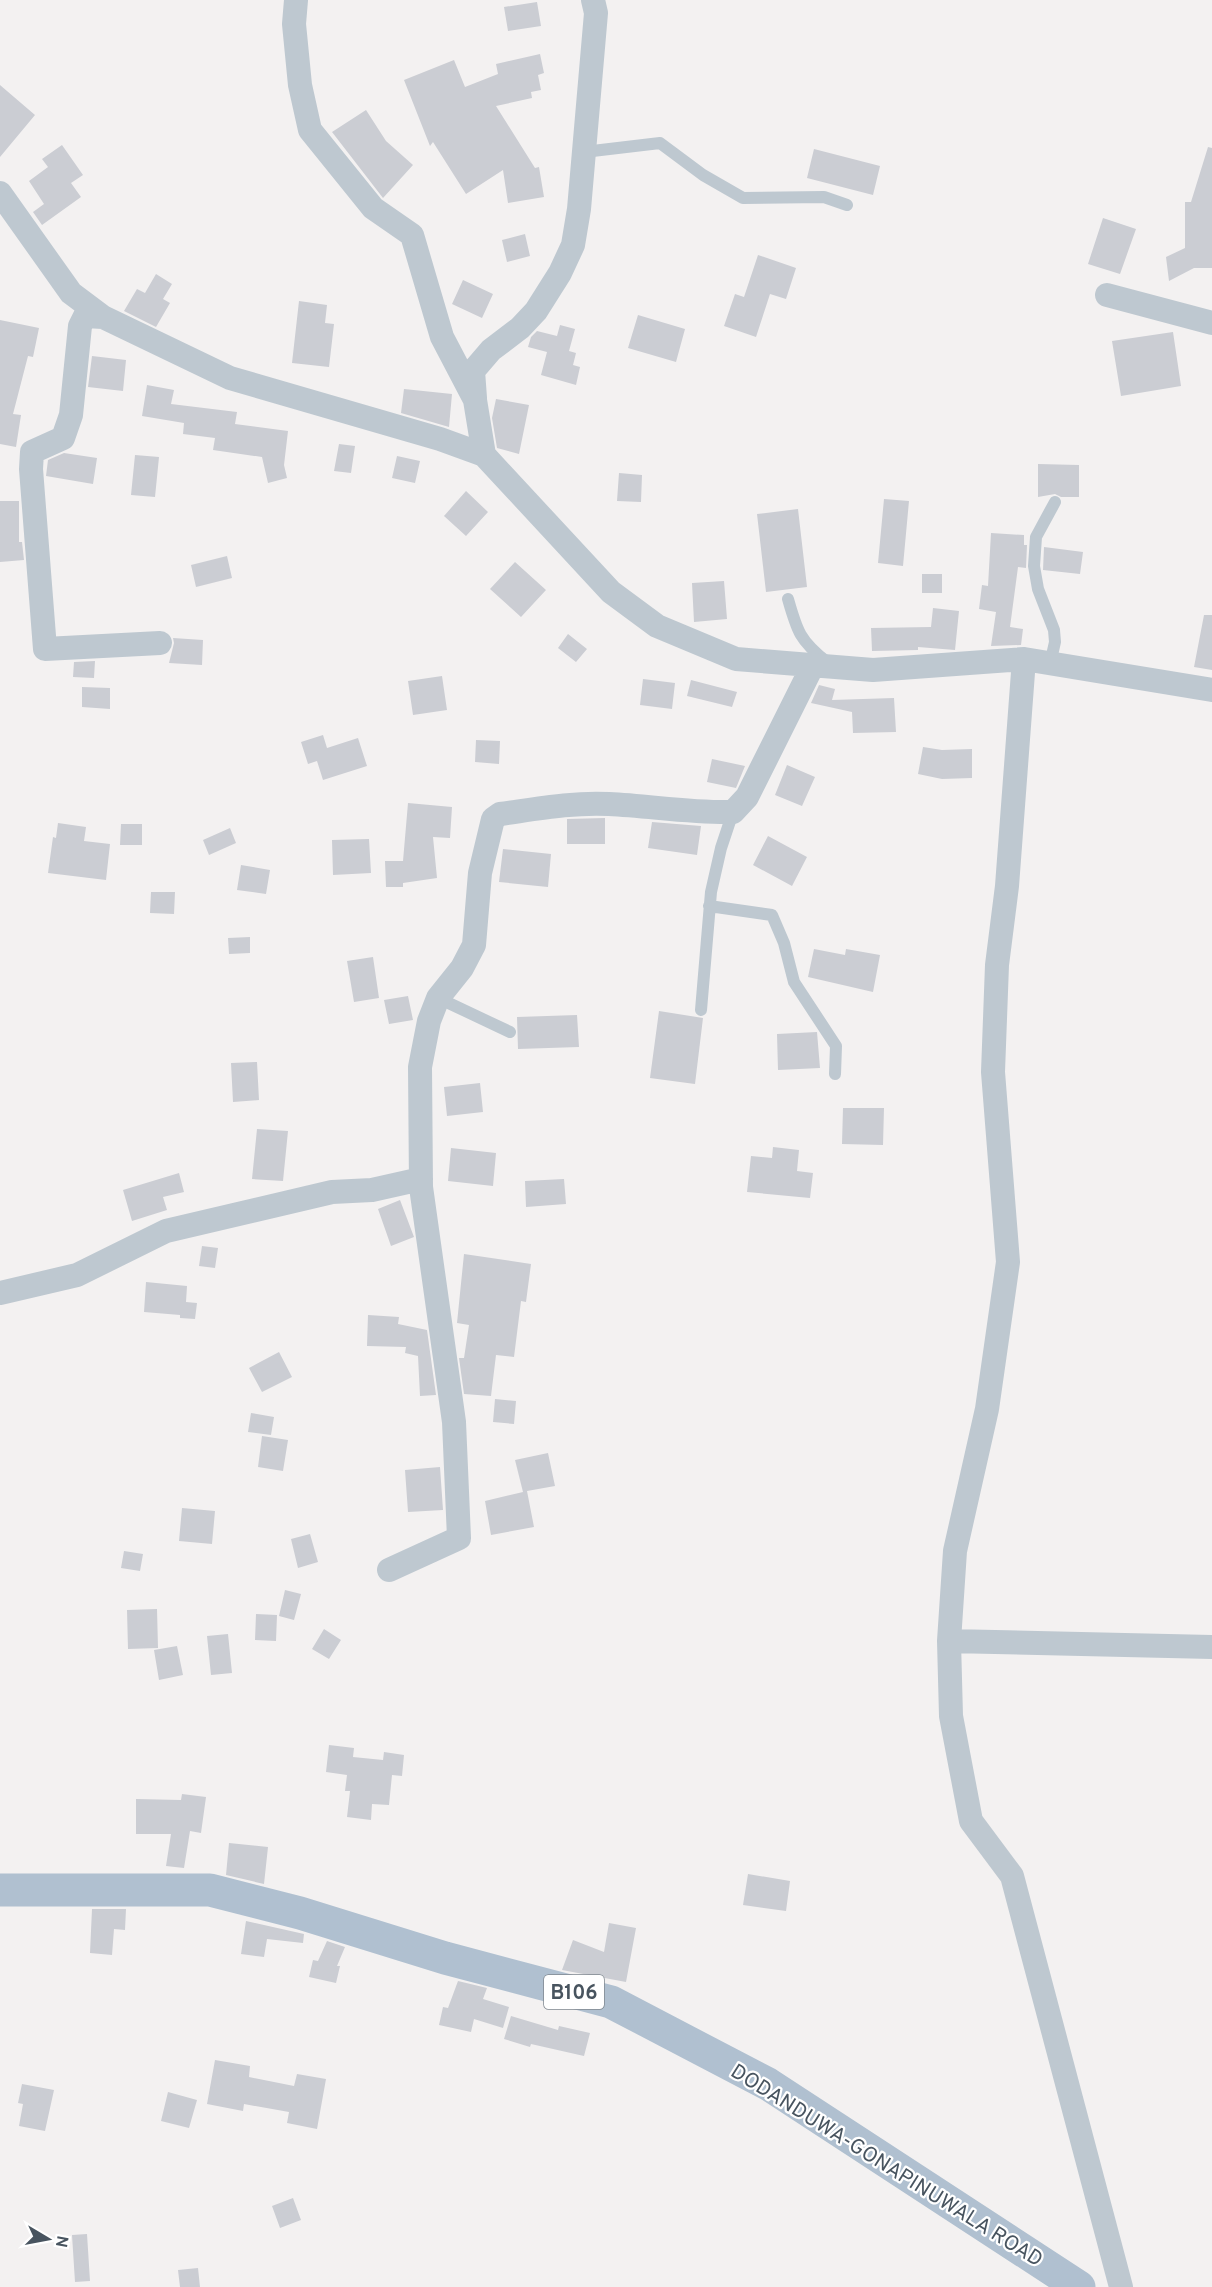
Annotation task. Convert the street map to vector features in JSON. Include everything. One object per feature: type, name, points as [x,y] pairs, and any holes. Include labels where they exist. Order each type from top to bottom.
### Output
[{"type":"main road","name":"DODANDUWA-GONAPINUWALA ROAD","points":[[0,1890],[210,1890],[300,1913],[445,1958],[611,2002],[768,2084],[1079,2287]]},
{"type":"street","points":[[296,0],[294,24],[300,85],[310,130],[373,208],[412,235],[442,337],[475,400]]},
{"type":"street","points":[[484,455],[473,371],[491,350],[520,328],[536,311],[560,273],[573,245],[596,14],[593,0]]},
{"type":"street","points":[[0,193],[71,293],[103,317],[230,378],[440,439],[484,455],[611,592],[657,626],[736,659],[873,670],[1024,659],[1212,690]]},
{"type":"street","points":[[1107,295],[1212,323]]},
{"type":"street","points":[[103,317],[85,315],[80,326],[71,415],[63,438],[32,452],[31,469],[45,650],[160,643]]},
{"type":"street","points":[[1024,659],[1007,886],[997,965],[993,1072],[1008,1262],[987,1409],[955,1551],[949,1641],[951,1716],[971,1821],[1012,1876],[1121,2287]]},
{"type":"street","points":[[389,1570],[459,1538],[454,1422],[424,1220],[421,1179],[420,1067],[429,1021],[438,998],[462,968],[474,945],[486,840],[493,819],[500,814],[557,805],[608,804],[702,813],[733,812],[747,797],[823,666]]},
{"type":"street","points":[[0,1293],[77,1275],[166,1232],[332,1191],[372,1190],[421,1179]]},
{"type":"street","points":[[949,1641],[1212,1647]]},
{"type":"lane","points":[[584,152],[660,143],[703,175],[743,198],[824,197],[847,205]]},
{"type":"lane","points":[[1050,664],[1055,642],[1054,630],[1038,589],[1034,566],[1036,537],[1055,502]]},
{"type":"lane","points":[[788,599],[797,632],[823,666]]},
{"type":"lane","points":[[701,1010],[709,906],[721,848],[733,812]]},
{"type":"lane","points":[[709,906],[772,915],[784,943],[794,982],[836,1046],[835,1074]]},
{"type":"lane","points":[[438,998],[510,1032]]},
{"type":"building","points":[[537,2],[541,26],[508,31],[504,7]]},
{"type":"building","points":[[540,54],[544,73],[538,75],[541,90],[531,92],[532,98],[496,106],[535,168],[539,167],[544,197],[508,203],[503,170],[466,194],[433,142],[430,146],[404,80],[454,60],[465,87],[498,74],[496,64]]},
{"type":"building","points":[[0,85],[35,115],[0,157]]},
{"type":"building","points":[[366,110],[386,141],[413,165],[383,198],[332,132]]},
{"type":"building","points":[[62,145],[83,175],[71,183],[81,197],[42,225],[33,212],[44,204],[29,181],[48,167],[42,159]]},
{"type":"building","points":[[1208,147],[1212,148],[1212,268],[1194,268],[1169,281],[1166,257],[1185,248],[1185,202],[1191,202]]},
{"type":"building","points":[[814,149],[880,166],[873,195],[807,178]]},
{"type":"building","points":[[1103,218],[1136,229],[1120,274],[1088,264]]},
{"type":"building","points":[[525,234],[530,256],[507,262],[502,240]]},
{"type":"building","points":[[758,255],[796,268],[786,299],[770,294],[756,337],[724,326],[735,294],[744,297]]},
{"type":"building","points":[[156,274],[172,284],[163,299],[170,303],[156,327],[124,311],[137,289],[145,293]]},
{"type":"building","points":[[463,280],[493,294],[482,318],[452,304]]},
{"type":"building","points":[[299,301],[327,305],[325,323],[334,324],[329,367],[292,363]]},
{"type":"building","points":[[638,315],[685,329],[676,362],[628,348]]},
{"type":"building","points":[[0,320],[39,328],[33,357],[28,356],[13,414],[21,415],[16,447],[0,444]]},
{"type":"building","points":[[560,325],[575,329],[569,351],[576,353],[573,365],[580,367],[576,385],[541,375],[547,352],[528,347],[531,337],[537,331],[557,336]]},
{"type":"building","points":[[1173,332],[1181,386],[1121,396],[1112,341]]},
{"type":"building","points":[[92,356],[126,360],[123,391],[88,387]]},
{"type":"building","points":[[147,385],[174,390],[171,404],[237,412],[235,424],[288,431],[284,465],[287,478],[268,483],[262,457],[213,450],[215,438],[183,434],[184,423],[142,416]]},
{"type":"building","points":[[404,389],[452,394],[449,427],[401,413]]},
{"type":"building","points":[[496,399],[529,405],[519,454],[497,448],[492,418]]},
{"type":"building","points":[[339,444],[355,446],[351,473],[334,471]]},
{"type":"building","points":[[64,453],[97,458],[93,484],[46,476],[48,460]]},
{"type":"building","points":[[135,455],[159,457],[155,497],[131,495]]},
{"type":"building","points":[[397,456],[420,461],[415,483],[392,478]]},
{"type":"building","points":[[1038,464],[1079,465],[1079,497],[1061,497],[1055,494],[1038,497]]},
{"type":"building","points":[[619,473],[642,475],[641,502],[617,501]]},
{"type":"building","points":[[466,491],[488,512],[466,536],[444,516]]},
{"type":"building","points":[[884,499],[909,501],[903,566],[878,563]]},
{"type":"building","points":[[0,501],[19,501],[19,542],[22,542],[24,560],[0,562]]},
{"type":"building","points":[[798,509],[807,587],[766,592],[757,514]]},
{"type":"building","points":[[991,533],[1024,535],[1024,545],[1027,545],[1026,568],[1018,567],[1010,627],[1023,629],[1021,645],[991,646],[996,612],[979,609],[982,585],[988,586]]},
{"type":"building","points":[[1044,547],[1083,552],[1080,574],[1043,570]]},
{"type":"building","points":[[227,556],[232,578],[196,587],[191,565]]},
{"type":"building","points":[[515,562],[546,590],[521,617],[490,589]]},
{"type":"building","points":[[922,574],[942,574],[942,593],[922,593]]},
{"type":"building","points":[[724,581],[727,619],[694,622],[692,583]]},
{"type":"building","points":[[933,608],[959,611],[955,650],[918,647],[918,650],[872,651],[871,628],[931,627]]},
{"type":"building","points":[[1204,615],[1212,615],[1212,670],[1194,667]]},
{"type":"building","points":[[568,634],[587,649],[576,662],[558,648]]},
{"type":"building","points":[[173,638],[203,640],[202,665],[169,663]]},
{"type":"building","points":[[95,661],[94,678],[73,677],[74,662]]},
{"type":"building","points":[[442,676],[447,710],[413,715],[408,681]]},
{"type":"building","points":[[643,679],[675,683],[672,709],[640,705]]},
{"type":"building","points":[[691,680],[737,692],[732,707],[687,696]]},
{"type":"building","points":[[819,685],[835,689],[832,700],[894,698],[896,732],[853,733],[852,712],[811,703]]},
{"type":"building","points":[[82,687],[110,688],[110,709],[82,707]]},
{"type":"building","points":[[323,735],[327,748],[358,738],[367,766],[323,780],[317,761],[308,764],[301,742]]},
{"type":"building","points":[[476,740],[500,741],[499,764],[475,762]]},
{"type":"building","points":[[923,747],[942,750],[972,749],[972,778],[942,779],[918,774]]},
{"type":"building","points":[[712,759],[745,766],[736,788],[707,782]]},
{"type":"building","points":[[787,765],[815,777],[802,806],[775,795]]},
{"type":"building","points":[[408,803],[452,807],[450,838],[433,837],[437,878],[403,883],[403,887],[386,887],[385,861],[403,861]]},
{"type":"building","points":[[605,818],[605,844],[567,844],[567,819]]},
{"type":"building","points":[[652,822],[701,826],[697,855],[648,848]]},
{"type":"building","points":[[58,823],[86,827],[84,841],[110,844],[106,880],[48,873],[53,837],[56,838]]},
{"type":"building","points":[[121,824],[142,824],[142,845],[120,845]]},
{"type":"building","points":[[230,828],[236,843],[209,855],[203,840]]},
{"type":"building","points":[[768,836],[807,857],[792,886],[753,865]]},
{"type":"building","points":[[369,839],[371,873],[333,875],[332,840]]},
{"type":"building","points":[[503,849],[551,854],[548,887],[499,882]]},
{"type":"building","points":[[241,865],[270,870],[266,894],[237,890]]},
{"type":"building","points":[[151,892],[175,892],[174,914],[150,913]]},
{"type":"building","points":[[250,937],[250,953],[229,954],[228,938]]},
{"type":"building","points":[[814,949],[845,955],[846,949],[880,955],[873,992],[808,977]]},
{"type":"building","points":[[373,957],[379,998],[354,1002],[347,961]]},
{"type":"building","points":[[408,996],[413,1020],[389,1024],[384,1000]]},
{"type":"building","points":[[659,1011],[703,1018],[695,1084],[650,1078]]},
{"type":"building","points":[[577,1015],[579,1047],[518,1049],[517,1017]]},
{"type":"building","points":[[817,1032],[820,1068],[778,1070],[777,1034]]},
{"type":"building","points":[[257,1062],[259,1100],[233,1102],[231,1063]]},
{"type":"building","points":[[480,1083],[483,1112],[447,1116],[444,1087]]},
{"type":"building","points":[[843,1108],[884,1108],[883,1145],[842,1144]]},
{"type":"building","points":[[257,1129],[288,1131],[283,1181],[252,1179]]},
{"type":"building","points":[[773,1147],[799,1150],[797,1171],[813,1173],[810,1198],[747,1192],[751,1156],[772,1158]]},
{"type":"building","points":[[451,1148],[496,1153],[493,1186],[448,1181]]},
{"type":"building","points":[[179,1173],[184,1192],[163,1197],[167,1210],[132,1221],[123,1190]]},
{"type":"building","points":[[564,1179],[566,1204],[526,1207],[525,1181]]},
{"type":"building","points":[[400,1200],[414,1237],[391,1246],[378,1209]]},
{"type":"building","points":[[202,1246],[218,1248],[215,1268],[199,1266]]},
{"type":"building","points":[[464,1254],[531,1264],[526,1302],[521,1301],[514,1357],[496,1355],[491,1396],[464,1394],[459,1358],[464,1358],[469,1325],[457,1323]]},
{"type":"building","points":[[146,1282],[187,1286],[186,1302],[197,1303],[195,1319],[180,1318],[180,1315],[144,1312]]},
{"type":"building","points":[[368,1315],[399,1317],[398,1324],[427,1330],[436,1395],[420,1396],[418,1356],[405,1353],[406,1347],[367,1346]]},
{"type":"building","points":[[279,1352],[292,1377],[262,1392],[249,1368]]},
{"type":"building","points":[[495,1399],[516,1401],[514,1424],[493,1422]]},
{"type":"building","points":[[251,1413],[274,1417],[271,1435],[248,1432]]},
{"type":"building","points":[[262,1436],[288,1440],[283,1471],[258,1467]]},
{"type":"building","points":[[548,1453],[555,1486],[527,1491],[534,1527],[491,1535],[485,1501],[523,1492],[515,1460]]},
{"type":"building","points":[[440,1467],[443,1510],[408,1512],[405,1470]]},
{"type":"building","points":[[182,1508],[215,1511],[212,1544],[179,1541]]},
{"type":"building","points":[[310,1534],[318,1562],[298,1568],[291,1539]]},
{"type":"building","points":[[124,1551],[143,1554],[140,1571],[121,1568]]},
{"type":"building","points":[[285,1590],[301,1594],[294,1620],[279,1616]]},
{"type":"building","points":[[157,1609],[158,1648],[128,1649],[127,1610]]},
{"type":"building","points":[[256,1614],[277,1615],[276,1641],[255,1640]]},
{"type":"building","points":[[324,1629],[341,1640],[329,1659],[312,1649]]},
{"type":"building","points":[[228,1634],[232,1673],[211,1675],[207,1636]]},
{"type":"building","points":[[177,1646],[183,1675],[159,1680],[154,1650]]},
{"type":"building","points":[[329,1745],[354,1748],[353,1757],[383,1760],[384,1752],[404,1755],[402,1776],[392,1775],[389,1805],[372,1804],[371,1820],[347,1817],[350,1791],[345,1791],[347,1775],[326,1772]]},
{"type":"building","points":[[182,1794],[206,1797],[201,1833],[190,1831],[184,1868],[166,1866],[171,1834],[136,1834],[136,1799],[181,1800]]},
{"type":"building","points":[[229,1843],[268,1847],[264,1884],[226,1875]]},
{"type":"building","points":[[748,1874],[790,1881],[786,1911],[743,1905]]},
{"type":"building","points":[[92,1909],[126,1909],[125,1930],[114,1929],[112,1955],[90,1953]]},
{"type":"building","points":[[246,1921],[304,1934],[303,1943],[267,1939],[264,1957],[241,1954]]},
{"type":"building","points":[[609,1923],[636,1928],[626,1982],[562,1970],[573,1940],[604,1952]]},
{"type":"building","points":[[327,1941],[345,1947],[337,1966],[340,1966],[336,1983],[309,1977],[313,1960],[318,1961]]},
{"type":"building","points":[[458,1981],[487,1988],[483,1999],[509,2007],[503,2028],[474,2019],[471,2032],[439,2025],[443,2007],[448,2008]]},
{"type":"building","points":[[511,2016],[558,2030],[559,2026],[590,2033],[584,2056],[531,2044],[530,2047],[504,2039]]},
{"type":"building","points":[[215,2060],[250,2066],[249,2077],[294,2086],[297,2074],[326,2079],[317,2129],[287,2123],[289,2112],[244,2104],[243,2111],[207,2104]]},
{"type":"building","points":[[22,2084],[54,2090],[45,2131],[19,2126],[23,2104],[18,2103]]},
{"type":"building","points":[[168,2092],[197,2100],[189,2128],[161,2121]]},
{"type":"building","points":[[293,2198],[301,2220],[280,2228],[272,2206]]},
{"type":"building","points":[[87,2234],[90,2281],[75,2282],[72,2235]]},
{"type":"building","points":[[198,2268],[200,2287],[180,2287],[178,2270]]}]
